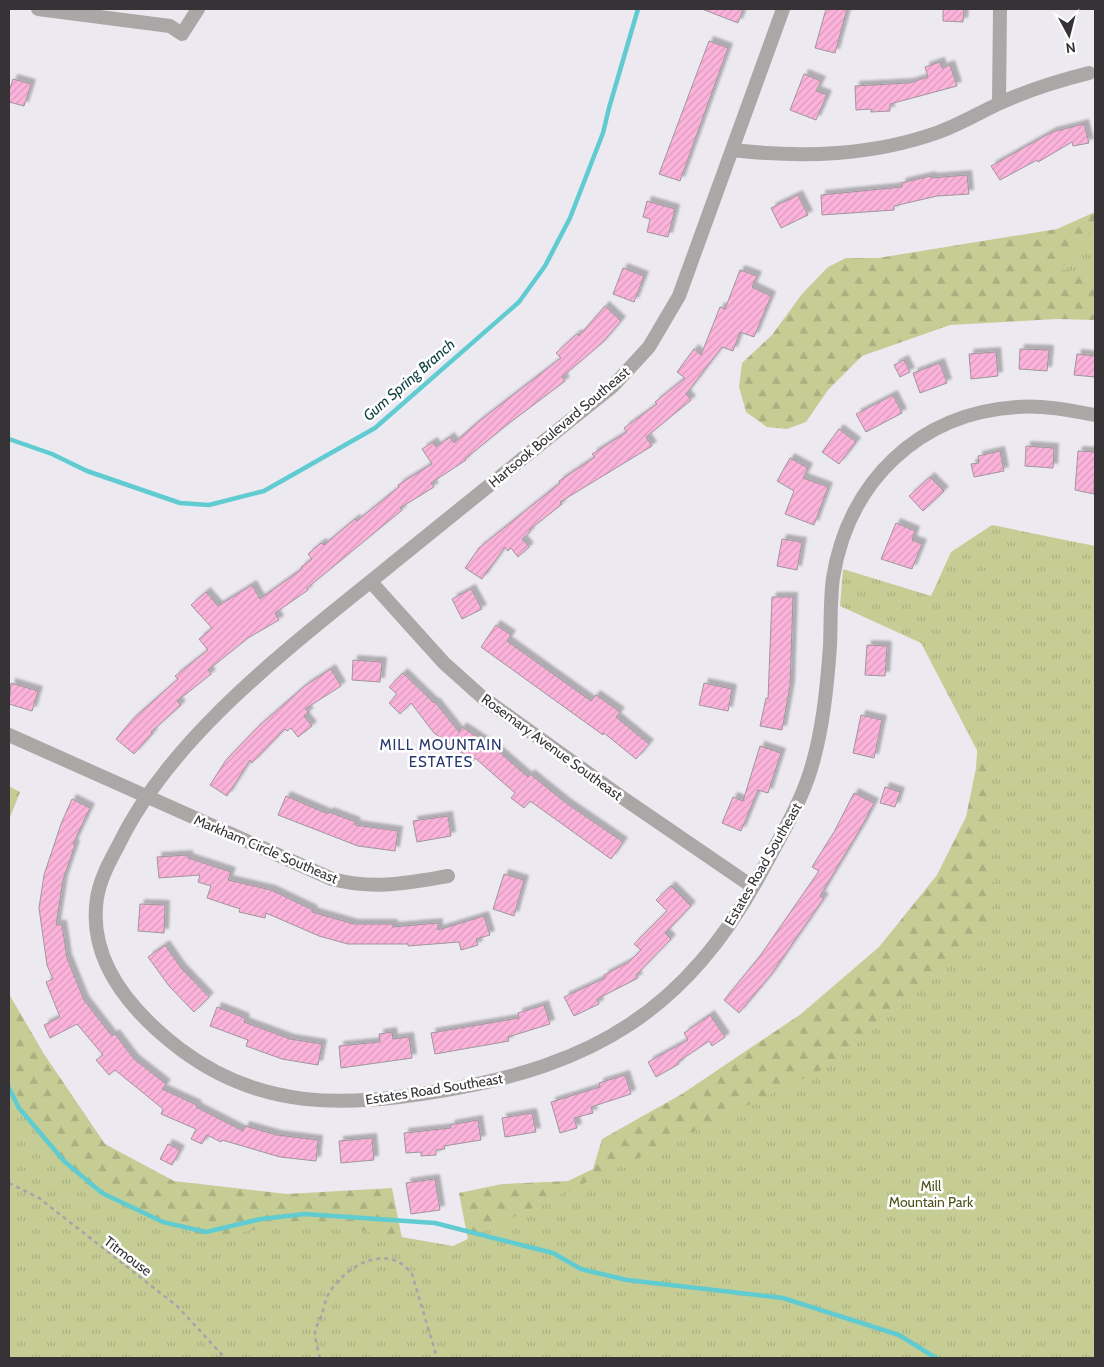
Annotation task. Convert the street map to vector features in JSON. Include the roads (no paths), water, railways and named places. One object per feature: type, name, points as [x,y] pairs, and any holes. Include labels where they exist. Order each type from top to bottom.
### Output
[{"type":"street","points":[[38,9],[170,26],[182,34],[198,9]]},
{"type":"street","name":"Hartsook Boulevard Southeast","points":[[146,796],[174,760],[225,705],[370,582],[613,386],[649,347],[679,296],[783,9]]},
{"type":"street","points":[[999,104],[1000,9]]},
{"type":"street","points":[[732,150],[777,155],[815,156],[872,149],[942,131],[1033,89],[1089,73]]},
{"type":"street","name":"Estates Road Southeast","points":[[146,796],[132,814],[100,885],[96,919],[98,940],[103,960],[117,986],[143,1016],[194,1059],[223,1076],[251,1088],[287,1097],[348,1102],[404,1097],[518,1075],[560,1061],[600,1043],[638,1020],[668,995],[715,945],[754,887],[798,804],[811,768],[820,730],[826,691],[832,583],[837,557],[845,531],[868,488],[905,447],[954,421],[985,411],[1013,407],[1057,408],[1095,415]]},
{"type":"street","name":"Rosemary Avenue Southeast","points":[[370,582],[444,664],[482,697],[627,801],[754,887]]},
{"type":"street","points":[[9,735],[146,796]]},
{"type":"street","name":"Markham Circle Southeast","points":[[146,796],[332,879],[368,886],[391,886],[448,876]]},
{"type":"waterway","name":"Gum Spring Branch","points":[[9,439],[52,454],[87,471],[180,503],[209,505],[264,491],[375,428],[519,302],[545,266],[570,218],[603,133],[638,9]]},
{"type":"waterway","points":[[9,1088],[19,1108],[64,1161],[102,1193],[163,1222],[206,1232],[261,1219],[305,1214],[435,1223],[553,1253],[581,1269],[627,1280],[783,1298],[899,1335],[936,1358]]},
{"type":"district","name":"MILL MOUNTAIN ESTATES","points":[[441,754]]},
{"type":"park label","name":"Mill Mountain Park","points":[[931,1194]]}]
